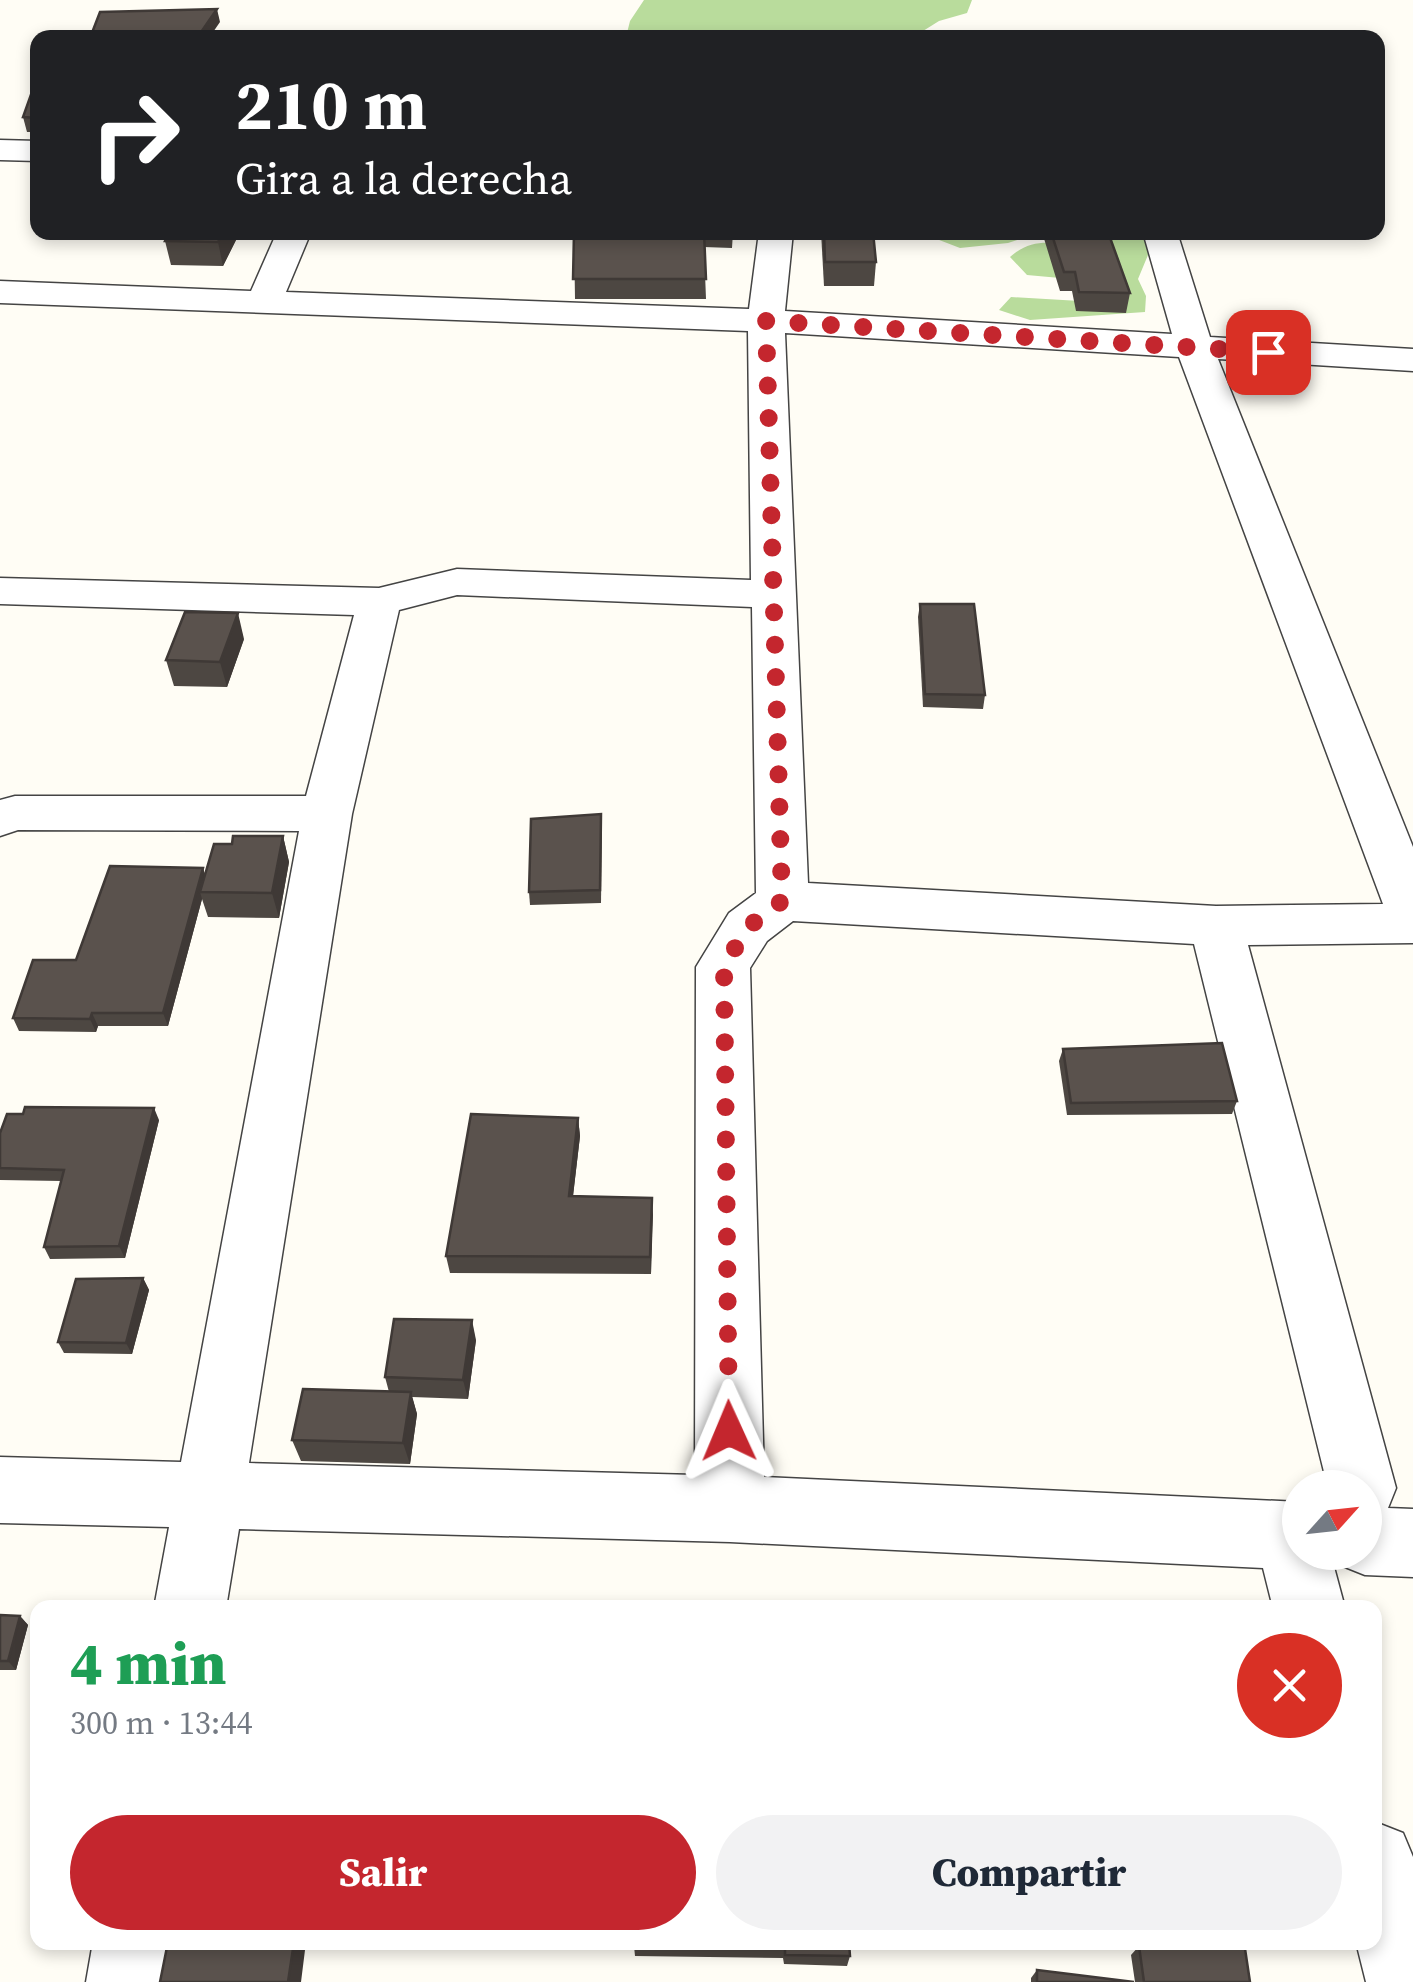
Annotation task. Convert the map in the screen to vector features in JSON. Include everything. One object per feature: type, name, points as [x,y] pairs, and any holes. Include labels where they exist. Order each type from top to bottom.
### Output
[{"type":"street","points":[[0,150],[30,151]]},
{"type":"street","points":[[265,300],[291,240]]},
{"type":"street","points":[[775,240],[766,321],[782,901]]},
{"type":"street","points":[[1162,240],[1195,349],[1413,913]]},
{"type":"street","points":[[0,292],[766,321],[1413,360]]},
{"type":"street","points":[[0,590],[379,602],[457,582],[774,594]]},
{"type":"street","points":[[191,1600],[327,814],[379,602]]},
{"type":"street","points":[[0,818],[15,814],[327,814]]},
{"type":"street","points":[[730,1509],[724,966],[748,927],[782,901],[1216,926],[1413,923]]},
{"type":"street","points":[[1216,926],[1362,1470]]},
{"type":"street","points":[[0,1490],[730,1509],[1282,1535]]},
{"type":"street","points":[[1302,1570],[1307,1600]]},
{"type":"street","points":[[1382,1888],[1406,1982]]},
{"type":"street","points":[[127,1982],[133,1950]]},
{"type":"green space","points":[[644,0],[972,0],[967,13],[925,30],[628,30]]},
{"type":"green space","points":[[939,240],[1017,240],[1008,243],[960,248]]},
{"type":"green space","points":[[1080,240],[1147,240],[1148,255],[1138,279],[1146,296],[1145,312],[1030,320],[999,310],[1011,297],[1097,302],[1082,280],[1027,275],[1010,257],[1032,245],[1073,245]]},
{"type":"building","points":[[217,9],[203,30],[93,30],[100,12]]},
{"type":"building","points":[[30,97],[30,117],[23,117]]},
{"type":"building","points":[[165,240],[219,240],[218,242]]},
{"type":"building","points":[[574,240],[704,240],[706,279],[573,279]]},
{"type":"building","points":[[824,240],[874,240],[876,262],[825,262]]},
{"type":"building","points":[[1054,240],[1111,240],[1130,293],[1079,292],[1075,272],[1064,272]]},
{"type":"building","points":[[920,604],[974,604],[985,695],[925,694]]},
{"type":"building","points":[[185,612],[238,613],[220,662],[166,660]]},
{"type":"building","points":[[601,814],[600,890],[529,892],[531,819]]},
{"type":"building","points":[[233,836],[283,836],[272,893],[200,892],[214,844],[232,844]]},
{"type":"building","points":[[110,866],[203,868],[163,1013],[92,1013],[90,1019],[13,1018],[33,960],[76,960]]},
{"type":"building","points":[[1222,1043],[1237,1101],[1071,1103],[1063,1049]]},
{"type":"building","points":[[25,1107],[154,1108],[119,1246],[44,1247],[64,1170],[0,1168],[0,1133],[7,1114],[23,1114]]},
{"type":"building","points":[[471,1114],[578,1118],[569,1196],[652,1198],[650,1257],[446,1256]]},
{"type":"building","points":[[143,1278],[126,1343],[58,1342],[76,1279]]},
{"type":"building","points":[[394,1319],[472,1320],[463,1380],[385,1377]]},
{"type":"building","points":[[303,1389],[411,1392],[403,1443],[292,1440]]},
{"type":"building","points":[[0,1615],[20,1616],[8,1661],[0,1661]]},
{"type":"building","points":[[166,1950],[293,1950],[288,1982],[160,1982]]},
{"type":"building","points":[[785,1950],[850,1950],[850,1956],[785,1955]]},
{"type":"building","points":[[1140,1950],[1245,1950],[1250,1982],[1144,1982]]},
{"type":"building","points":[[1037,1970],[1134,1982],[1037,1982]]},
{"type":"route","points":[[729,1431],[724,966],[748,927],[782,901],[766,321],[1268,352]]}]
